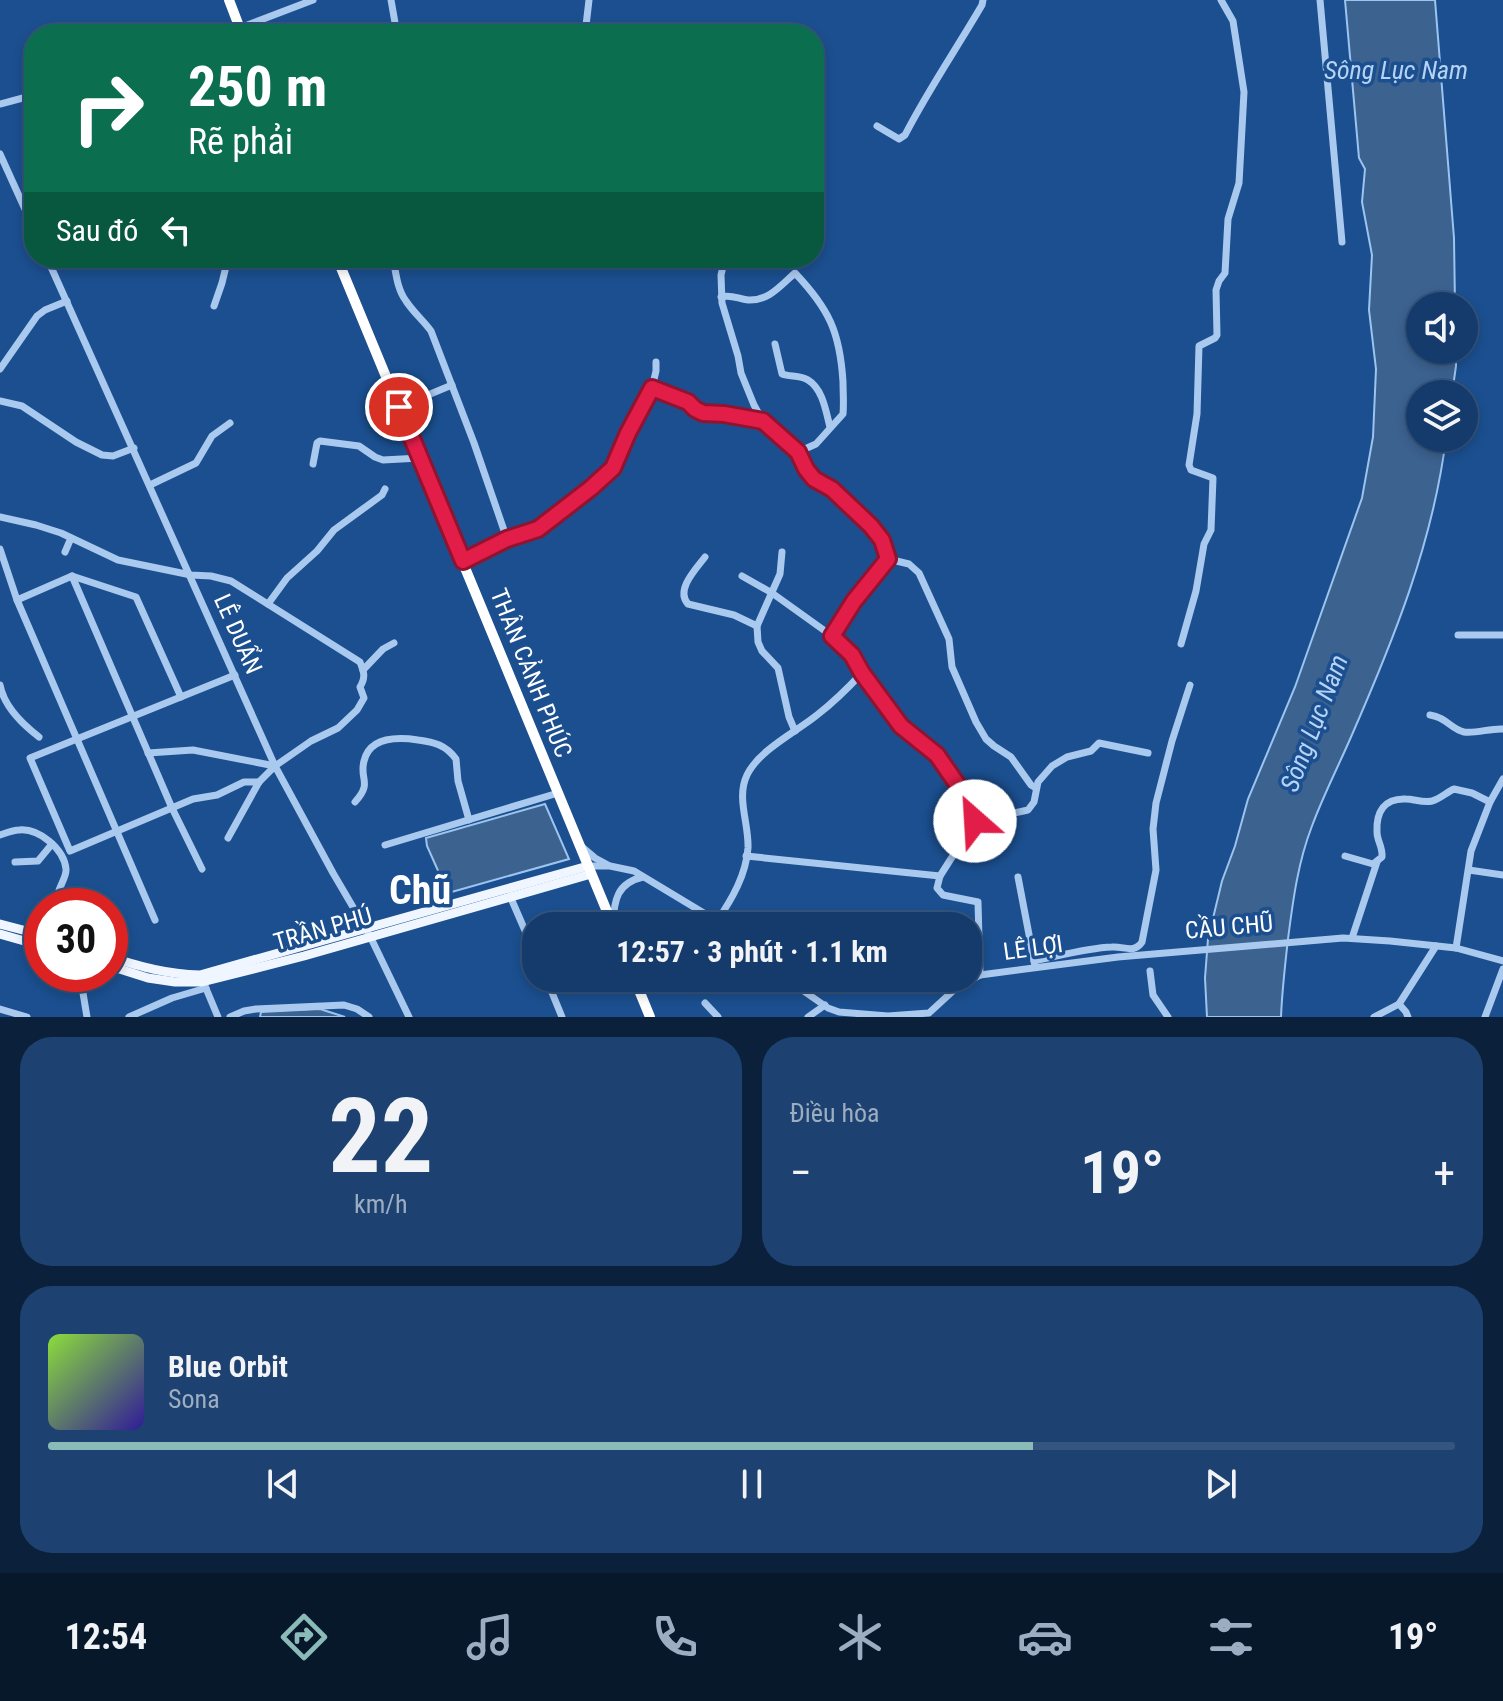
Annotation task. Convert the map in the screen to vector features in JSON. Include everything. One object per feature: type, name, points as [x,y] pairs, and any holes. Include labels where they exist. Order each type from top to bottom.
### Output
[{"type":"highway","points":[[229,0],[238,24]]},
{"type":"highway","name":"THÂN CẢNH PHÚC","points":[[341,268],[607,912]]},
{"type":"highway","points":[[640,992],[650,1017]]},
{"type":"main road","name":"TRẦN PHÚ","points":[[128,972],[148,978],[202,981],[260,968],[368,932],[589,870]]},
{"type":"main road","points":[[0,924],[24,930]]},
{"type":"main road","points":[[0,934],[24,941]]},
{"type":"main road","name":"TRẦN PHÚ","points":[[128,963],[174,978]]},
{"type":"street","points":[[257,24],[313,0]]},
{"type":"street","points":[[391,0],[395,24]]},
{"type":"street","points":[[586,24],[589,0]]},
{"type":"street","points":[[877,126],[899,139],[905,135],[983,0]]},
{"type":"street","points":[[1181,644],[1196,591],[1204,544],[1211,530],[1213,478],[1191,470],[1189,465],[1197,414],[1199,346],[1217,335],[1216,290],[1225,273],[1228,219],[1241,166],[1244,92],[1233,21],[1221,0]]},
{"type":"street","points":[[1320,0],[1342,242]]},
{"type":"street","points":[[0,104],[24,98]]},
{"type":"street","points":[[0,154],[24,207]]},
{"type":"street","name":"LÊ DUẨN","points":[[52,268],[275,766],[368,932],[409,1017]]},
{"type":"street","points":[[214,306],[225,268]]},
{"type":"street","points":[[395,268],[400,292],[431,331],[507,539]]},
{"type":"street","points":[[723,268],[721,297],[741,373],[763,421],[798,452],[814,479],[832,489],[871,526],[882,540],[888,559]]},
{"type":"street","points":[[721,297],[728,295],[760,300],[770,296],[795,273],[809,288],[831,323],[841,357],[843,414],[816,444],[798,452]]},
{"type":"street","points":[[0,369],[37,316],[67,301]]},
{"type":"street","points":[[775,344],[782,374],[801,377],[814,386],[825,405],[830,427]]},
{"type":"street","points":[[463,561],[507,539],[538,529],[613,468],[652,388],[656,362]]},
{"type":"street","points":[[399,407],[452,385]]},
{"type":"street","points":[[652,388],[688,402],[703,413],[763,421]]},
{"type":"street","points":[[0,401],[22,406],[76,442],[102,455],[113,456],[134,448]]},
{"type":"street","points":[[150,485],[196,463],[212,436],[230,423]]},
{"type":"street","points":[[313,464],[320,441],[359,446],[383,460],[420,458]]},
{"type":"street","points":[[268,604],[287,578],[317,551],[334,530],[382,495],[385,489]]},
{"type":"street","points":[[0,517],[36,525],[118,560],[231,581],[360,662],[365,678],[360,687],[364,698],[357,710],[338,728],[311,741],[275,766],[259,782],[228,838]]},
{"type":"street","points":[[65,552],[71,538]]},
{"type":"street","points":[[0,549],[17,600],[155,920]]},
{"type":"street","points":[[782,552],[780,574],[757,626],[758,642],[778,668],[795,731]]},
{"type":"street","points":[[705,557],[690,576],[684,601],[734,615],[757,626]]},
{"type":"street","points":[[832,636],[854,601],[888,559]]},
{"type":"street","points":[[888,559],[909,564],[919,573],[949,639],[952,667],[976,722],[986,739],[1011,757],[1036,788]]},
{"type":"street","points":[[17,600],[72,576],[136,597],[181,697]]},
{"type":"street","points":[[72,576],[172,808],[202,869]]},
{"type":"street","points":[[742,576],[772,593],[832,636],[852,655],[901,726],[937,755],[976,815],[940,876],[937,888],[940,893],[978,902],[978,912]]},
{"type":"street","points":[[1458,635],[1503,635]]},
{"type":"street","points":[[363,670],[383,649],[394,643]]},
{"type":"street","points":[[726,912],[737,891],[748,849],[742,794],[747,774],[763,755],[843,694],[862,673]]},
{"type":"street","points":[[235,675],[30,758],[70,851],[193,799],[217,795],[244,782],[259,782]]},
{"type":"street","points":[[0,685],[13,713],[39,737]]},
{"type":"street","points":[[1018,877],[1034,964],[1113,946],[1139,947],[1156,870],[1153,829],[1156,803],[1190,685]]},
{"type":"street","points":[[1430,715],[1465,732],[1503,729]]},
{"type":"street","points":[[355,802],[365,788],[363,765],[373,746],[393,738],[435,742],[456,759],[458,781],[469,820]]},
{"type":"street","points":[[976,815],[1028,810],[1034,802],[1038,782],[1058,761],[1091,751],[1099,743],[1148,753]]},
{"type":"street","points":[[148,753],[193,750],[275,766]]},
{"type":"street","points":[[1456,948],[1471,851],[1490,802],[1503,779]]},
{"type":"street","points":[[1348,938],[1377,862],[1382,857],[1376,835],[1382,807],[1402,798],[1430,802],[1454,789],[1490,802]]},
{"type":"street","points":[[385,845],[558,793]]},
{"type":"street","points":[[0,835],[27,831],[52,844],[62,856],[66,872],[59,888]]},
{"type":"street","points":[[15,862],[38,861],[52,844]]},
{"type":"street","points":[[579,844],[595,858],[657,884],[702,912]]},
{"type":"street","points":[[746,856],[940,876]]},
{"type":"street","points":[[1345,856],[1373,864],[1377,862]]},
{"type":"street","points":[[589,870],[610,866]]},
{"type":"street","points":[[1469,870],[1503,875]]},
{"type":"street","points":[[614,912],[614,902],[623,888],[643,877]]},
{"type":"street","points":[[508,892],[522,924]]},
{"type":"street","name":"CẦU CHŨ","points":[[1118,957],[1348,938],[1456,948],[1503,961]]},
{"type":"street","points":[[1374,1017],[1399,1004],[1436,946]]},
{"type":"street","name":"LÊ LỢI","points":[[982,975],[1034,964],[1118,957]]},
{"type":"street","points":[[1485,1017],[1503,969]]},
{"type":"street","points":[[1150,971],[1153,995],[1168,1017]]},
{"type":"street","points":[[172,998],[174,978]]},
{"type":"street","points":[[202,981],[218,1017]]},
{"type":"street","name":"TRẦN PHÚ","points":[[129,1017],[202,981]]},
{"type":"street","points":[[83,992],[87,1017]]},
{"type":"street","points":[[552,992],[562,1017]]},
{"type":"street","name":"LÊ LỢI","points":[[804,992],[830,1011],[888,1016],[929,1015],[952,992]]},
{"type":"street","points":[[705,1003],[718,1017]]},
{"type":"street","points":[[1399,1004],[1408,1017]]},
{"type":"street","points":[[230,1017],[344,1005],[369,1017]]},
{"type":"street","points":[[0,1009],[27,1017]]},
{"type":"street","points":[[808,1017],[830,1011]]},
{"type":"water","name":"Sông Lục Nam","points":[[1345,0],[1435,0],[1454,238],[1455,292],[1406,292],[1406,364],[1456,364],[1454,380],[1406,380],[1406,452],[1444,452],[1432,516],[1396,628],[1307,840],[1292,910],[1281,1017],[1207,1017],[1205,978],[1208,939],[1222,881],[1248,799],[1295,687],[1362,498],[1373,437],[1376,369],[1369,310],[1372,255],[1362,202],[1365,169],[1359,158]]},
{"type":"water","points":[[545,804],[569,859],[448,893],[426,838]]},
{"type":"water","points":[[320,1009],[345,1017],[260,1017],[261,1012]]},
{"type":"district","name":"Chũ","points":[[420,890]]},
{"type":"route","points":[[399,407],[463,561],[507,539],[538,529],[613,468],[652,388],[688,402],[703,413],[763,421],[798,452],[814,479],[832,489],[882,540],[888,554],[886,563],[854,601],[832,636],[852,655],[906,732],[937,755],[975,810],[975,821]]}]
